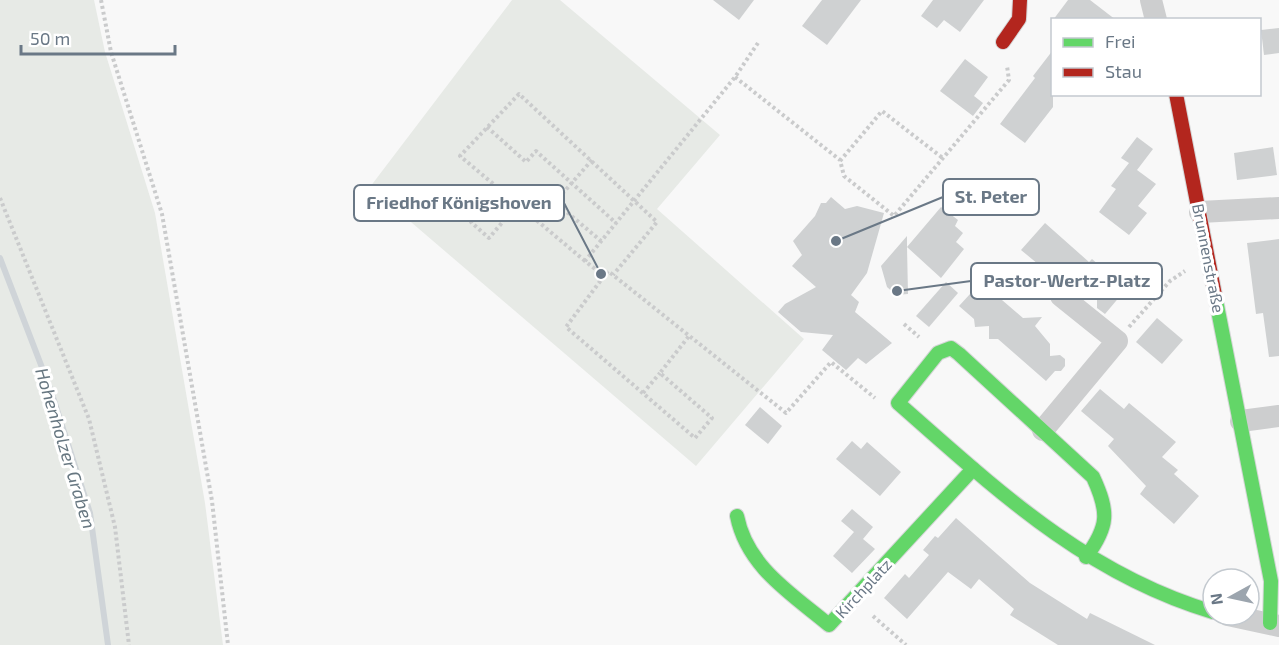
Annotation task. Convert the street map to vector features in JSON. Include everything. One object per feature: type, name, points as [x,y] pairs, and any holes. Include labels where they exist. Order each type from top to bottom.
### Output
[{"type":"street","points":[[1003,42],[1019,19],[1020,0]]},
{"type":"street","points":[[1151,0],[1156,18]]},
{"type":"street","name":"Brunnenstraße","points":[[1176,96],[1271,581],[1274,625]]},
{"type":"street","points":[[1200,212],[1279,208]]},
{"type":"street","points":[[1043,430],[1117,341],[1061,296]]},
{"type":"street","points":[[1086,557],[1105,531],[1107,520],[1102,497],[1093,477],[951,348],[938,353],[898,403],[973,469],[1086,557],[1129,581],[1201,610]]},
{"type":"street","points":[[1241,421],[1279,416]]},
{"type":"street","name":"Kirchplatz","points":[[737,516],[738,532],[744,546],[757,562],[829,625],[973,469]]},
{"type":"path","points":[[101,0],[111,52],[162,214],[212,501],[228,645]]},
{"type":"path","points":[[735,77],[840,162],[844,176],[894,216],[1009,80],[1003,42]]},
{"type":"path","points":[[585,261],[735,77],[758,43]]},
{"type":"path","points":[[604,276],[460,156],[519,94],[635,199],[657,222],[613,275]]},
{"type":"path","points":[[840,162],[882,111],[944,159]]},
{"type":"path","points":[[487,128],[526,162],[536,151],[616,223]]},
{"type":"path","points":[[592,160],[555,202],[601,241]]},
{"type":"path","points":[[497,187],[471,222],[489,238],[518,204]]},
{"type":"path","points":[[0,198],[89,419],[115,527],[129,645]]},
{"type":"path","points":[[1117,341],[1170,281],[1185,270],[1211,266]]},
{"type":"path","points":[[660,373],[712,418],[695,438],[566,327],[608,272],[786,413],[831,362],[891,412],[898,403]]},
{"type":"path","points":[[643,393],[689,336]]},
{"type":"path","points":[[853,598],[906,645]]},
{"type":"shaded area","points":[[0,0],[94,0],[105,52],[155,213],[205,503],[223,645],[0,645]]},
{"type":"shaded area","points":[[512,0],[560,0],[720,135],[657,209],[804,339],[696,466],[370,187]]},
{"type":"building","points":[[713,0],[754,0],[739,20]]},
{"type":"building","points":[[822,0],[861,0],[827,45],[802,26]]},
{"type":"building","points":[[933,0],[984,0],[960,32],[944,20],[937,28],[921,16]]},
{"type":"building","points":[[1068,0],[1090,0],[1113,18],[1054,18]]},
{"type":"building","points":[[1279,28],[1279,53],[1264,55],[1261,30]]},
{"type":"building","points":[[1051,53],[1053,107],[1025,143],[1000,124],[1035,78],[1033,76]]},
{"type":"building","points":[[965,59],[988,77],[974,96],[983,103],[973,116],[940,91]]},
{"type":"building","points":[[1137,137],[1153,149],[1137,170],[1156,184],[1138,206],[1147,213],[1129,235],[1099,212],[1116,189],[1111,186],[1129,163],[1121,158]]},
{"type":"building","points":[[1273,147],[1277,175],[1237,180],[1234,153]]},
{"type":"building","points":[[831,197],[845,209],[857,206],[884,213],[867,273],[851,295],[859,302],[855,312],[892,343],[866,364],[858,358],[846,370],[822,350],[833,335],[801,332],[778,312],[785,304],[816,287],[792,266],[802,255],[793,241],[815,216],[821,203],[826,203]]},
{"type":"building","points":[[941,207],[958,220],[955,226],[963,233],[956,242],[964,249],[941,278],[907,247]]},
{"type":"building","points":[[1045,223],[1089,262],[1092,259],[1109,274],[1111,284],[1132,282],[1105,314],[1097,308],[1097,296],[1084,297],[1078,292],[1080,290],[1058,273],[1054,274],[1021,250]]},
{"type":"building","points":[[907,236],[908,294],[896,295],[887,287],[881,266]]},
{"type":"building","points":[[1279,239],[1279,356],[1269,357],[1263,313],[1256,314],[1247,243]]},
{"type":"building","points":[[946,282],[958,293],[929,327],[916,316]]},
{"type":"building","points":[[981,282],[1023,318],[1042,317],[1035,326],[1050,344],[1050,356],[1060,355],[1065,359],[1065,366],[1061,371],[1055,371],[1046,381],[998,339],[989,339],[989,326],[975,327],[974,319],[959,306]]},
{"type":"building","points":[[1157,318],[1183,340],[1162,364],[1136,342]]},
{"type":"building","points":[[1100,389],[1124,409],[1129,403],[1176,442],[1162,457],[1178,470],[1174,474],[1199,496],[1174,524],[1140,494],[1146,486],[1108,446],[1114,439],[1081,411]]},
{"type":"building","points":[[760,407],[782,426],[768,444],[745,425]]},
{"type":"building","points":[[852,441],[861,449],[867,442],[901,472],[880,496],[836,459]]},
{"type":"building","points":[[852,509],[873,527],[863,539],[875,549],[852,573],[833,556],[854,532],[841,521]]},
{"type":"building","points":[[956,518],[1030,583],[1087,619],[1090,613],[1155,645],[1058,645],[1010,615],[1014,609],[979,579],[971,589],[948,572],[907,619],[884,598],[905,574],[909,578],[929,555],[923,550],[935,536],[938,538]]},
{"type":"waterway","name":"Hohenholzer Graben","points":[[0,258],[51,391],[90,513],[108,645]]},
{"type":"traffic: fast","points":[[1215,295],[1271,581],[1270,623]]},
{"type":"traffic: fast","points":[[951,348],[959,354],[1093,477],[1102,500],[1104,518],[1099,536],[1088,555],[1044,526],[1007,497],[898,403],[938,353],[951,348]]},
{"type":"traffic: fast","points":[[737,516],[742,534],[761,565],[786,590],[829,625],[973,469]]},
{"type":"traffic: fast","points":[[1088,555],[1167,596],[1201,608]]},
{"type":"traffic: jam","points":[[1003,42],[1019,19],[1020,0]]},
{"type":"traffic: jam","points":[[1176,96],[1215,295]]},
{"type":"place","name":"St. Peter","points":[[836,241]]},
{"type":"place","name":"Friedhof Königshoven","points":[[601,274]]},
{"type":"place","name":"Pastor-Wertz-Platz","points":[[897,291]]}]
